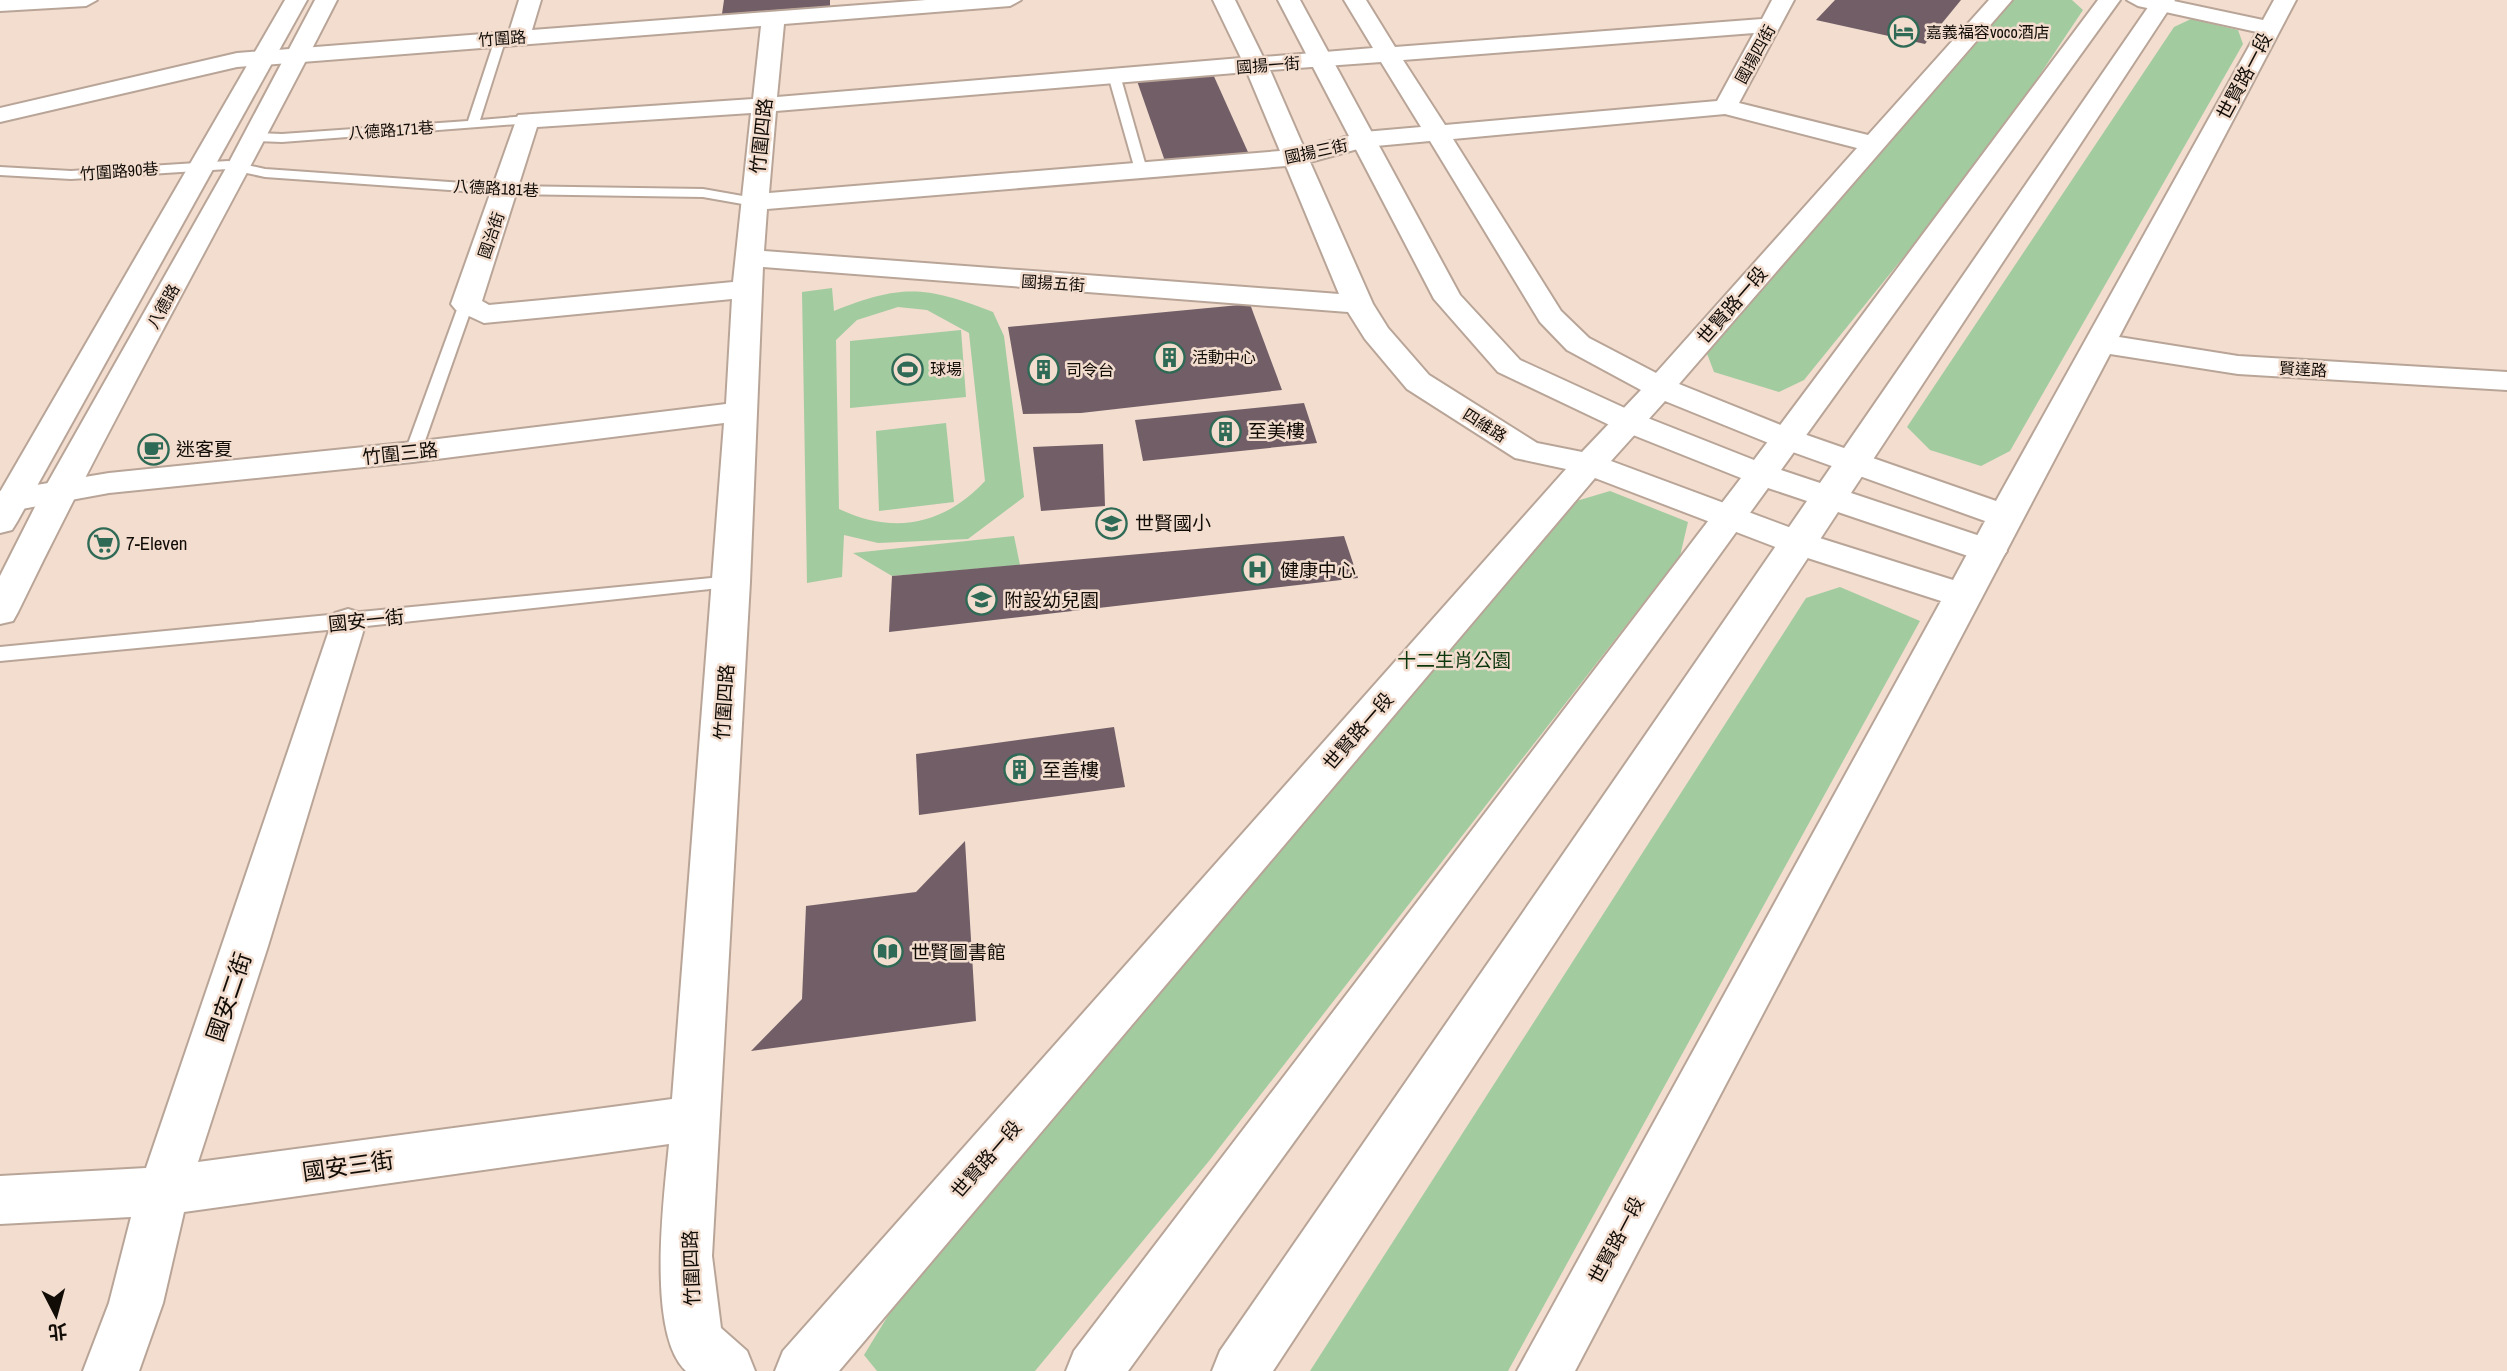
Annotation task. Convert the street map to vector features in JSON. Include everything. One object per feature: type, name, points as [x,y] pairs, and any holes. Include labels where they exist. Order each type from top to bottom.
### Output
[{"type":"street","points":[[0,5],[86,0]]},
{"type":"street","name":"八德路","points":[[4,508],[296,0]]},
{"type":"street","name":"八德路","points":[[0,612],[60,491],[239,168],[326,0]]},
{"type":"street","points":[[510,38],[530,0]]},
{"type":"street","points":[[707,24],[710,0]]},
{"type":"street","name":"竹圍路","points":[[0,115],[215,64],[261,58],[1010,0]]},
{"type":"street","name":"四維路","points":[[1224,0],[1256,65],[1358,304],[1377,333],[1418,382],[1527,451],[1589,464],[1798,543],[1965,596]]},
{"type":"street","points":[[1289,0],[1448,299],[1509,366],[1629,422],[1761,474],[1989,551]]},
{"type":"street","points":[[1355,0],[1550,316],[1578,344],[1659,387],[1787,439],[2007,517]]},
{"type":"street","name":"國揚四街","points":[[1725,107],[1783,0]]},
{"type":"street","name":"世賢路一段","points":[[803,1371],[1589,464],[2001,0]]},
{"type":"street","points":[[1094,1371],[1730,516],[2109,0]]},
{"type":"street","name":"世賢路一段","points":[[1545,1371],[2285,0]]},
{"type":"street","points":[[1240,1371],[1798,543],[2154,2],[2270,27]]},
{"type":"street","name":"竹圍四路","points":[[727,1371],[695,1342],[686,1256],[732,582],[748,274],[773,19]]},
{"type":"street","name":"國揚一街","points":[[765,105],[1114,75],[1771,25]]},
{"type":"street","points":[[527,120],[765,105]]},
{"type":"street","name":"國揚三街","points":[[754,202],[1294,158],[1364,140],[1725,107],[1873,144]]},
{"type":"street","name":"國治街","points":[[466,304],[527,120]]},
{"type":"street","points":[[466,304],[484,314],[748,274]]},
{"type":"street","name":"國揚五街","points":[[748,274],[1358,304]]},
{"type":"street","name":"賢達路","points":[[2100,343],[2238,365],[2507,381]]},
{"type":"street","name":"竹圍三路","points":[[4,508],[60,491],[739,412]]},
{"type":"street","name":"國安二街","points":[[111,1371],[136,1303],[163,1191],[246,946],[348,622]]},
{"type":"street","name":"國安三街","points":[[0,1200],[163,1191],[696,1118]]},
{"type":"lane","points":[[473,124],[510,38]]},
{"type":"lane","points":[[1114,75],[1141,170]]},
{"type":"lane","name":"八德路171巷","points":[[256,136],[282,138],[527,120]]},
{"type":"lane","name":"竹圍路90巷","points":[[0,171],[71,175],[200,166],[228,165],[239,168]]},
{"type":"lane","name":"八德路181巷","points":[[239,168],[265,173],[506,190],[702,193],[754,202]]},
{"type":"lane","points":[[413,452],[466,304]]},
{"type":"lane","name":"國安一街","points":[[0,654],[348,622],[732,582]]},
{"type":"green space","points":[[2010,0],[2072,0],[2083,10],[1987,154],[1804,380],[1779,392],[1714,372],[1706,351]]},
{"type":"green space","points":[[2191,19],[2238,30],[2243,44],[2010,451],[1981,466],[1930,450],[1907,427],[2174,27]]},
{"type":"green space","points":[[832,288],[834,311],[878,296],[914,292],[949,297],[993,312],[1004,336],[1024,497],[968,539],[878,543],[844,535],[842,577],[807,583],[802,292]],"holes":[[[898,307],[927,310],[969,333],[985,481],[953,508],[935,516],[899,523],[859,517],[839,509],[836,340],[857,320]]]},
{"type":"green space","name":"球場","points":[[961,330],[966,397],[850,408],[850,341]]},
{"type":"green space","name":"球場","points":[[946,423],[954,502],[879,511],[876,431]]},
{"type":"green space","name":"十二生肖公園","points":[[1610,491],[1688,522],[1680,556],[1209,1161],[1035,1371],[877,1371],[864,1355],[905,1288],[1409,653],[1409,644],[1573,502]]},
{"type":"green space","points":[[1014,536],[1020,565],[892,576],[853,553]]},
{"type":"green space","points":[[1840,587],[1920,621],[1508,1371],[1310,1371],[1806,598]]},
{"type":"building","points":[[724,0],[830,0],[830,6],[722,14]]},
{"type":"building","name":"嘉義福容voco酒店","points":[[1835,0],[1961,0],[1925,44],[1816,20]]},
{"type":"building","points":[[1212,72],[1252,161],[1167,167],[1136,78]]},
{"type":"building","name":"活動中心","points":[[1250,304],[1282,390],[1081,413],[1023,414],[1008,327]]},
{"type":"building","name":"至美樓","points":[[1304,403],[1317,443],[1143,461],[1135,420]]},
{"type":"building","points":[[1103,444],[1105,506],[1041,511],[1033,447]]},
{"type":"building","points":[[1344,536],[1358,578],[889,632],[892,576]]},
{"type":"building","name":"至善樓","points":[[1114,727],[1125,787],[919,815],[916,754]]},
{"type":"building","name":"世賢圖書館","points":[[965,841],[976,1021],[751,1051],[802,999],[806,906],[916,892]]},
{"type":"place","name":"嘉義福容voco酒店","points":[[1903,32]]},
{"type":"place","name":"活動中心","points":[[1169,357]]},
{"type":"place","name":"球場","points":[[907,369]]},
{"type":"place","name":"司令台","points":[[1043,370]]},
{"type":"place","name":"至美樓","points":[[1225,431]]},
{"type":"place","name":"迷客夏","points":[[153,449]]},
{"type":"place","name":"世賢國小","points":[[1112,523]]},
{"type":"place","name":"7-Eleven","points":[[103,543]]},
{"type":"place","name":"健康中心","points":[[1257,570]]},
{"type":"place","name":"附設幼兒園","points":[[981,600]]},
{"type":"place","name":"至善樓","points":[[1019,770]]},
{"type":"place","name":"世賢圖書館","points":[[888,952]]}]
